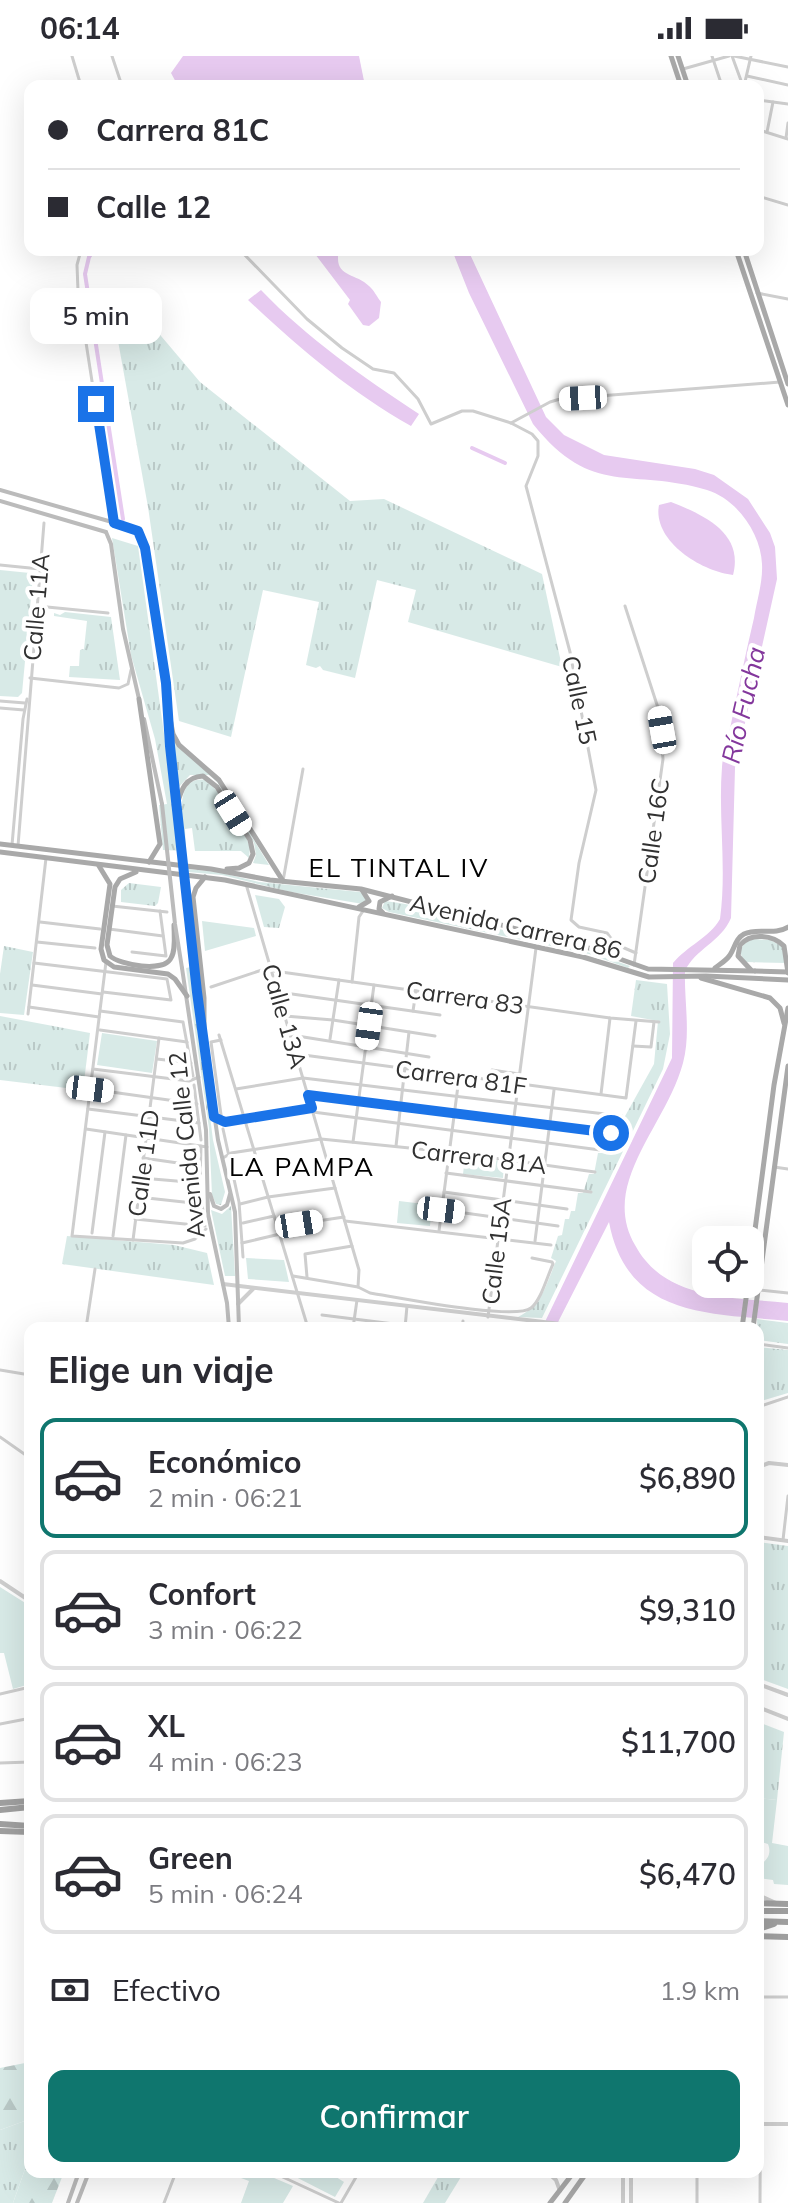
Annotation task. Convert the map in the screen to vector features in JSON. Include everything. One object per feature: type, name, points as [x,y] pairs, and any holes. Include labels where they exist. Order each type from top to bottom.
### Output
[{"type":"highway","points":[[0,1803],[24,1801]]},
{"type":"highway","points":[[0,1810],[24,1808]]},
{"type":"highway","points":[[0,1824],[24,1828]]},
{"type":"highway","points":[[0,1831],[24,1829]]},
{"type":"highway","points":[[764,1903],[788,1904]]},
{"type":"highway","points":[[764,1911],[788,1911]]},
{"type":"highway","points":[[764,1921],[786,1922]]},
{"type":"highway","points":[[764,1928],[786,1922]]},
{"type":"highway","points":[[764,1936],[788,1937]]},
{"type":"main road","points":[[671,56],[679,80]]},
{"type":"main road","points":[[678,56],[686,80]]},
{"type":"main road","points":[[738,256],[788,405]]},
{"type":"main road","points":[[746,256],[788,384]]},
{"type":"main road","points":[[0,490],[114,523],[106,532],[0,501]]},
{"type":"main road","name":"Avenida Calle 12","points":[[114,523],[140,533],[145,548],[167,703],[194,966],[207,1041],[214,1117],[225,1156],[236,1218],[239,1322]]},
{"type":"main road","name":"Avenida Calle 12","points":[[106,532],[111,544],[131,666],[162,804],[175,924],[207,1147],[208,1214],[228,1322]]},
{"type":"main road","points":[[139,699],[160,844],[149,862]]},
{"type":"main road","points":[[167,703],[173,734],[179,745],[219,780],[283,881]]},
{"type":"main road","points":[[177,805],[182,787],[191,779],[203,776],[217,787],[253,849],[252,858],[245,866],[219,870]]},
{"type":"main road","name":"Avenida Carrera 86","points":[[0,844],[361,889],[583,946],[666,974]]},
{"type":"main road","name":"Avenida Carrera 86","points":[[0,852],[246,884],[583,957],[649,977],[693,973],[788,980]]},
{"type":"main road","points":[[99,865],[110,884],[101,949],[106,962],[114,967],[168,974],[187,996]]},
{"type":"main road","points":[[143,871],[120,879],[115,887],[107,949],[113,959],[157,967],[165,965],[173,957],[175,924]]},
{"type":"main road","points":[[205,877],[193,897],[207,1041]]},
{"type":"main road","points":[[354,908],[368,903],[367,894],[361,889]]},
{"type":"main road","points":[[384,914],[379,904],[393,896]]},
{"type":"main road","points":[[714,969],[729,957],[742,935],[779,932],[788,927]]},
{"type":"main road","points":[[754,970],[738,956],[740,945],[750,937],[770,937],[784,946],[788,972]]},
{"type":"main road","name":"Avenida Carrera 86","points":[[693,973],[714,969],[788,972]]},
{"type":"main road","points":[[693,973],[770,998],[780,1008],[784,1028]]},
{"type":"main road","points":[[756,1226],[788,1008]]},
{"type":"main road","points":[[764,1241],[788,1066]]},
{"type":"main road","points":[[208,1184],[212,1204],[219,1209],[227,1205],[231,1190]]},
{"type":"main road","points":[[743,1322],[746,1298]]},
{"type":"main road","points":[[754,1322],[756,1298]]},
{"type":"main road","points":[[68,2203],[77,2178]]},
{"type":"main road","points":[[77,2203],[87,2178]]},
{"type":"main road","points":[[550,2203],[568,2178]]},
{"type":"main road","points":[[565,2203],[583,2178]]},
{"type":"street","points":[[72,56],[79,80]]},
{"type":"street","points":[[112,56],[120,80]]},
{"type":"street","points":[[683,69],[712,58],[732,56],[788,67]]},
{"type":"street","points":[[732,56],[742,80]]},
{"type":"street","points":[[712,58],[720,80]]},
{"type":"street","points":[[746,80],[750,58]]},
{"type":"street","points":[[747,76],[788,85]]},
{"type":"street","points":[[764,101],[788,104]]},
{"type":"street","points":[[767,132],[773,102]]},
{"type":"street","points":[[764,131],[787,138],[788,123]]},
{"type":"street","points":[[764,198],[788,205]]},
{"type":"street","points":[[79,256],[78,291],[114,523]]},
{"type":"street","points":[[246,256],[307,319],[342,348],[373,369],[394,373],[418,399],[431,424],[466,411],[511,423],[560,399],[780,382]]},
{"type":"street","points":[[757,293],[788,299]]},
{"type":"street","name":"Calle 15","points":[[511,423],[532,434],[540,448],[526,486],[570,652],[595,777],[596,790],[579,863],[571,920],[579,927],[607,933],[615,944],[636,953]]},
{"type":"street","name":"Calle 11A","points":[[15,846],[44,523]]},
{"type":"street","points":[[0,565],[40,569]]},
{"type":"street","points":[[37,606],[108,613]]},
{"type":"street","name":"Calle 16C","points":[[625,606],[659,711],[663,759],[634,965]]},
{"type":"street","points":[[30,678],[119,688],[128,684],[131,666]]},
{"type":"street","points":[[0,701],[28,704]]},
{"type":"street","points":[[0,708],[27,710]]},
{"type":"street","points":[[283,881],[303,769]]},
{"type":"street","points":[[28,1014],[46,858]]},
{"type":"street","name":"Calle 13A","points":[[246,884],[361,1278],[358,1287]]},
{"type":"street","points":[[112,906],[167,912]]},
{"type":"street","points":[[352,982],[359,917],[364,910]]},
{"type":"street","points":[[132,952],[166,956],[160,911]]},
{"type":"street","points":[[39,922],[100,929]]},
{"type":"street","points":[[109,929],[163,936]]},
{"type":"street","points":[[37,942],[95,948]]},
{"type":"street","name":"Calle 15A","points":[[488,1314],[536,947]]},
{"type":"street","points":[[106,962],[72,1236],[188,1242],[205,1226]]},
{"type":"street","points":[[32,985],[171,1000],[167,979],[34,963]]},
{"type":"street","points":[[211,987],[272,969]]},
{"type":"street","name":"Carrera 83","points":[[272,969],[656,1022],[651,1047],[633,1046]]},
{"type":"street","points":[[330,1039],[339,980]]},
{"type":"street","points":[[353,1142],[374,985]]},
{"type":"street","points":[[413,1011],[416,991]]},
{"type":"street","points":[[278,992],[440,1015]]},
{"type":"street","points":[[29,1007],[99,1017]]},
{"type":"street","points":[[93,1069],[189,1081],[196,1076],[183,1022],[100,1011]]},
{"type":"street","points":[[285,1016],[435,1036]]},
{"type":"street","points":[[601,1095],[610,1018]]},
{"type":"street","points":[[633,1046],[636,1021]]},
{"type":"street","points":[[98,1030],[187,1042]]},
{"type":"street","points":[[396,1146],[409,1032]]},
{"type":"street","points":[[291,1035],[429,1057]]},
{"type":"street","name":"Calle 11D","points":[[133,1240],[159,1038]]},
{"type":"street","points":[[222,1122],[207,1041],[220,1038],[306,1322]]},
{"type":"street","name":"Carrera 81F","points":[[296,1054],[626,1098],[633,1046]]},
{"type":"street","points":[[157,1059],[191,1063]]},
{"type":"street","points":[[492,1070],[519,1074]]},
{"type":"street","points":[[236,1089],[303,1078],[622,1116]]},
{"type":"street","points":[[439,1231],[459,1078]]},
{"type":"street","points":[[194,1085],[201,1143],[200,1183],[205,1226]]},
{"type":"street","points":[[90,1089],[197,1104]]},
{"type":"street","points":[[535,1242],[554,1090]]},
{"type":"street","points":[[308,1095],[611,1133]]},
{"type":"street","points":[[88,1109],[199,1123]]},
{"type":"street","points":[[214,1117],[222,1122],[312,1110],[600,1150]]},
{"type":"street","points":[[86,1129],[201,1143],[207,1147]]},
{"type":"street","points":[[223,1129],[225,1156],[239,1204],[243,1257]]},
{"type":"street","points":[[92,1233],[105,1132]]},
{"type":"street","points":[[113,1236],[126,1135]]},
{"type":"street","name":"Carrera 81A","points":[[225,1156],[321,1139],[595,1172]]},
{"type":"street","points":[[143,1158],[200,1166]]},
{"type":"street","points":[[774,1167],[788,1169]]},
{"type":"street","points":[[446,1173],[591,1192]]},
{"type":"street","points":[[141,1178],[200,1183]]},
{"type":"street","points":[[239,1204],[335,1188]]},
{"type":"street","points":[[444,1192],[567,1209]]},
{"type":"street","points":[[138,1197],[202,1204]]},
{"type":"street","points":[[441,1210],[558,1226]]},
{"type":"street","points":[[241,1224],[274,1216]]},
{"type":"street","points":[[135,1219],[205,1226]]},
{"type":"street","points":[[278,1227],[344,1219],[551,1245]]},
{"type":"street","points":[[242,1243],[280,1234]]},
{"type":"street","points":[[307,1279],[304,1256],[352,1246]]},
{"type":"street","points":[[293,1276],[488,1314],[520,1313],[530,1309],[537,1301],[553,1263],[532,1258]]},
{"type":"street","points":[[87,1322],[95,1269]]},
{"type":"street","points":[[223,1284],[549,1322]]},
{"type":"street","points":[[238,1304],[256,1287]]},
{"type":"street","points":[[764,1292],[788,1293]]},
{"type":"street","points":[[354,1322],[357,1300]]},
{"type":"street","points":[[405,1322],[407,1306]]},
{"type":"street","points":[[322,1315],[376,1322]]},
{"type":"street","points":[[764,1345],[788,1348]]},
{"type":"street","points":[[0,1370],[24,1374]]},
{"type":"street","points":[[764,1405],[788,1397]]},
{"type":"street","points":[[0,1437],[24,1454]]},
{"type":"street","points":[[764,1465],[788,1465]]},
{"type":"street","points":[[764,1538],[785,1540],[788,1496]]},
{"type":"street","points":[[0,1581],[24,1597]]},
{"type":"street","points":[[764,1686],[788,1695]]},
{"type":"street","points":[[0,1694],[24,1688]]},
{"type":"street","points":[[764,1709],[788,1719]]},
{"type":"street","points":[[0,1724],[24,1719]]},
{"type":"street","points":[[0,1763],[24,1762]]},
{"type":"street","points":[[764,1898],[778,1904]]},
{"type":"street","points":[[764,1997],[788,1997]]},
{"type":"street","points":[[764,2124],[788,2124]]},
{"type":"street","points":[[164,2203],[174,2178]]},
{"type":"street","points":[[285,2178],[340,2203],[355,2178]]},
{"type":"street","points":[[554,2178],[560,2191]]},
{"type":"street","points":[[623,2178],[623,2203]]},
{"type":"street","points":[[631,2178],[631,2203]]},
{"type":"street","points":[[697,2178],[697,2203]]},
{"type":"street","points":[[760,2178],[760,2203]]},
{"type":"green space","points":[[109,291],[123,291],[200,382],[350,501],[384,499],[542,574],[562,667],[408,622],[416,590],[377,580],[355,678],[323,670],[320,666],[306,665],[319,602],[263,590],[231,737],[179,721],[148,507]]},
{"type":"green space","points":[[112,538],[138,546],[174,806],[182,806],[183,795],[191,783],[206,780],[217,791],[247,839],[249,858],[241,851],[195,851],[192,828],[185,829],[186,851],[163,850],[159,805],[167,804],[155,739],[131,655]]},
{"type":"green space","points":[[0,570],[30,573],[33,576],[22,693],[18,697],[0,696]]},
{"type":"green space","points":[[65,612],[111,617],[120,680],[69,677],[70,666],[79,666],[87,621],[54,616],[54,613],[60,615]]},
{"type":"green space","points":[[171,733],[177,746],[218,781],[269,865],[253,863],[256,855],[254,843],[217,782],[209,775],[190,775],[178,788]]},
{"type":"green space","points":[[188,869],[218,872],[259,882],[360,892],[365,895],[366,901],[363,904],[291,892],[222,875],[188,872]]},
{"type":"green space","points":[[129,883],[161,887],[158,903],[155,906],[121,902],[121,890]]},
{"type":"green space","points":[[255,895],[279,899],[285,907],[279,928],[264,927]]},
{"type":"green space","points":[[385,901],[435,910],[588,952],[630,966],[628,968],[589,954],[389,912],[382,908]]},
{"type":"green space","points":[[202,921],[254,928],[256,936],[205,951]]},
{"type":"green space","points":[[753,939],[770,940],[782,946],[786,963],[746,962],[741,949]]},
{"type":"green space","points":[[4,946],[33,952],[24,1015],[0,1013]]},
{"type":"green space","points":[[191,967],[213,1140],[225,1192],[221,1205],[216,1204],[212,1195],[209,1128],[186,968]]},
{"type":"green space","points":[[636,980],[667,984],[670,1034],[663,1069],[542,1318],[518,1317],[533,1307],[542,1294],[556,1261],[551,1258],[558,1236],[562,1235],[565,1219],[569,1219],[571,1211],[575,1211],[578,1193],[583,1193],[589,1174],[594,1174],[598,1153],[604,1153],[614,1119],[624,1118],[654,1064],[658,1021],[631,1016]]},
{"type":"green space","points":[[0,1016],[90,1033],[83,1090],[0,1080]]},
{"type":"green space","points":[[102,1033],[157,1041],[152,1073],[97,1065]]},
{"type":"green space","points":[[465,1157],[504,1161],[503,1178],[463,1174]]},
{"type":"green space","points":[[399,1201],[432,1205],[430,1226],[397,1223]]},
{"type":"green space","points":[[231,1206],[235,1276],[225,1276],[211,1210],[222,1214]]},
{"type":"green space","points":[[67,1236],[174,1245],[207,1253],[214,1285],[62,1264]]},
{"type":"green space","points":[[246,1258],[284,1260],[289,1282],[248,1279]]},
{"type":"green space","points":[[757,1319],[788,1323],[788,1344],[764,1341],[764,1322],[757,1322]]},
{"type":"green space","points":[[764,1348],[788,1350],[788,1393],[764,1400]]},
{"type":"green space","points":[[764,1543],[788,1546],[788,1689],[764,1680]]},
{"type":"green space","points":[[0,1587],[24,1602],[24,1686],[13,1689],[4,1653],[0,1653]]},
{"type":"green space","points":[[764,1724],[784,1732],[777,1800],[764,1799]]},
{"type":"green space","points":[[764,1799],[777,1800],[772,1843],[788,1846],[788,1885],[774,1884],[773,1880],[764,1879],[768,1844],[764,1843]]},
{"type":"green space","points":[[24,2063],[24,2121],[0,2130],[0,2068]]},
{"type":"green space","points":[[24,2121],[24,2172],[13,2203],[0,2203],[0,2130]]},
{"type":"green space","points":[[24,2172],[24,2178],[62,2178],[52,2203],[13,2203]]},
{"type":"green space","points":[[241,2178],[274,2178],[293,2186],[283,2203],[241,2203],[249,2181]]},
{"type":"green space","points":[[298,2178],[338,2178],[344,2182],[335,2197]]},
{"type":"green space","points":[[438,2178],[460,2178],[445,2203],[423,2203]]},
{"type":"water","points":[[183,56],[359,56],[364,80],[175,80],[171,73]]},
{"type":"water","points":[[317,256],[338,256],[342,270],[369,286],[381,302],[379,318],[369,326],[363,325],[348,304],[350,300]]},
{"type":"water","name":"Río Fucha","points":[[454,256],[471,256],[546,417],[564,435],[604,455],[695,469],[714,475],[748,499],[770,533],[775,547],[777,579],[735,768],[731,918],[685,971],[687,1029],[683,1063],[672,1093],[641,1150],[627,1188],[625,1205],[628,1230],[635,1245],[648,1263],[664,1277],[692,1290],[692,1298],[788,1303],[788,1321],[701,1311],[653,1293],[633,1277],[619,1253],[609,1222],[558,1322],[545,1322],[672,1058],[673,963],[710,932],[720,919],[723,761],[760,591],[762,564],[752,530],[728,501],[707,490],[680,484],[594,472],[575,463],[533,424],[469,293]]},
{"type":"water","points":[[261,290],[317,341],[419,414],[411,426],[346,384],[267,318],[248,300]]},
{"type":"water","points":[[671,502],[708,520],[727,537],[735,560],[733,575],[707,568],[671,542],[663,531],[659,505]]},
{"type":"waterway","points":[[90,256],[85,274],[123,519]]},
{"type":"waterway","points":[[472,448],[505,463]]},
{"type":"district","name":"EL TINTAL IV","points":[[399,867]]},
{"type":"district","name":"LA PAMPA","points":[[302,1166]]},
{"type":"route","points":[[96,404],[114,523],[138,531],[145,548],[166,683],[188,915],[214,1117],[225,1122],[312,1108],[308,1095],[611,1133]]}]
